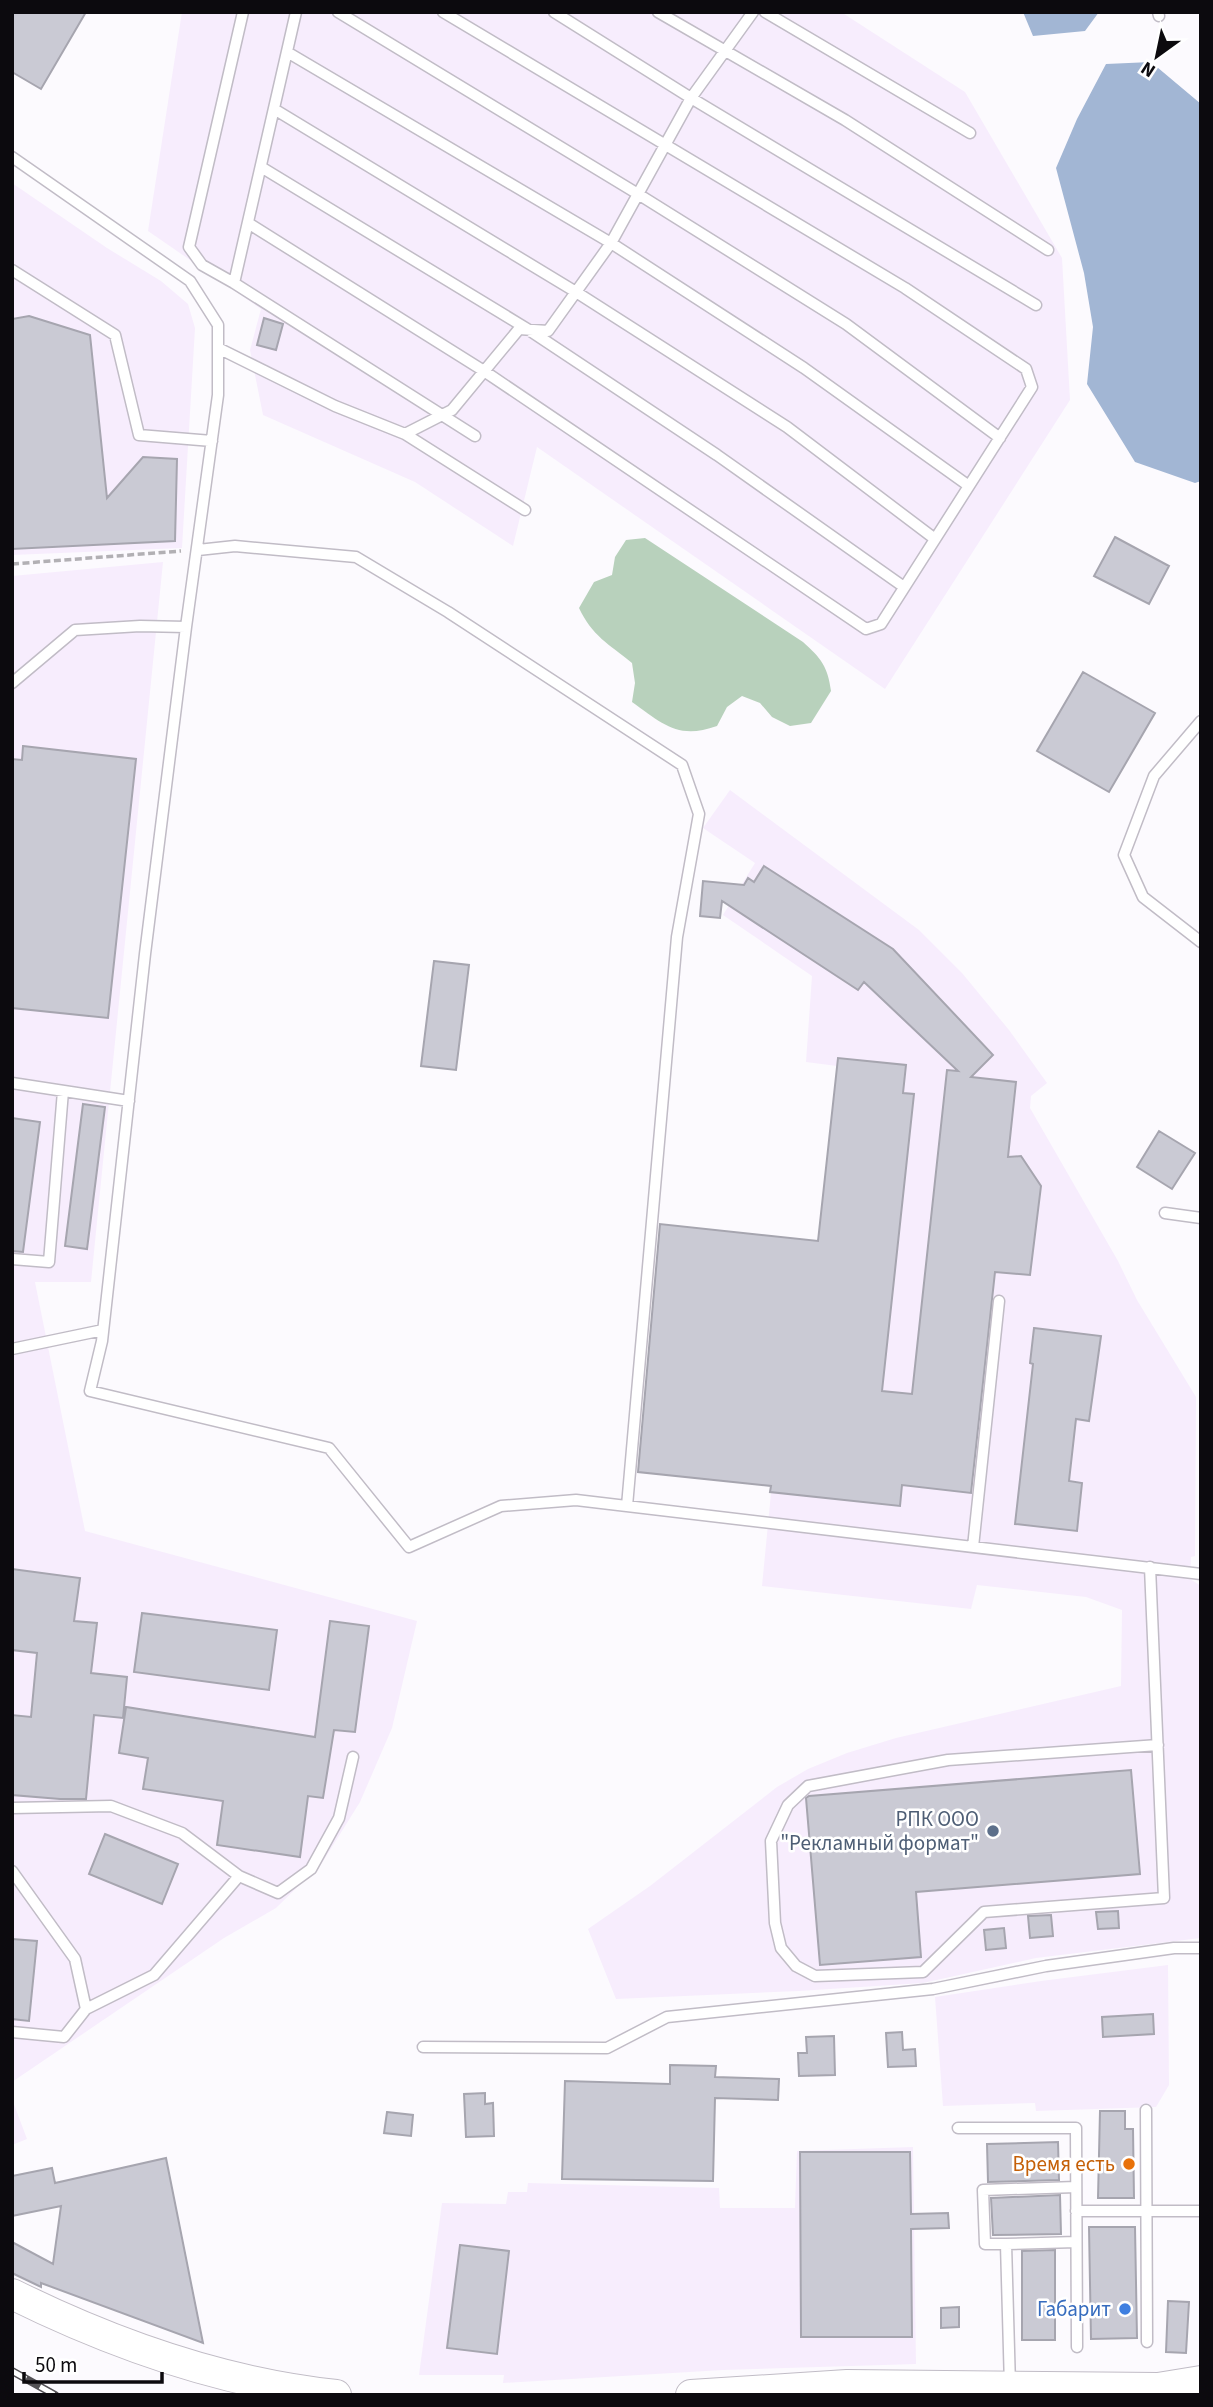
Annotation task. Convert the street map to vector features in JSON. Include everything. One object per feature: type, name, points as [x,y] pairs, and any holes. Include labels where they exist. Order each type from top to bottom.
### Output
[{"type":"street","points":[[12,2294],[56,2316],[126,2345],[218,2372],[302,2391],[336,2395]]},
{"type":"street","points":[[691,2395],[847,2385],[1158,2388],[1201,2381]]},
{"type":"lane","points":[[243,12],[189,247],[202,265],[475,436]]},
{"type":"lane","points":[[234,283],[296,12]]},
{"type":"lane","points":[[338,12],[846,324],[1000,438]]},
{"type":"lane","points":[[248,223],[484,371],[866,629],[881,624],[1032,387],[1026,369],[905,288],[443,12]]},
{"type":"lane","points":[[554,12],[691,98],[1036,305]]},
{"type":"lane","points":[[658,12],[845,120],[1048,250]]},
{"type":"lane","points":[[405,434],[452,410],[519,329],[548,331],[611,243],[691,98],[753,12]]},
{"type":"lane","points":[[765,12],[970,133]]},
{"type":"lane","points":[[287,52],[611,243],[804,368],[969,486]]},
{"type":"lane","points":[[274,109],[576,292],[787,427],[935,539]]},
{"type":"lane","points":[[12,157],[190,281],[218,325],[218,395],[186,627],[103,1330],[90,1391],[328,1448],[409,1547],[501,1506],[576,1500],[1201,1574]]},
{"type":"lane","points":[[261,167],[529,330],[717,455],[904,587]]},
{"type":"lane","points":[[12,270],[114,335],[139,435],[212,441]]},
{"type":"lane","points":[[218,348],[335,406],[405,434],[526,510]]},
{"type":"lane","points":[[198,550],[235,546],[356,557],[448,612],[682,765],[699,814],[677,937],[627,1506]]},
{"type":"lane","points":[[12,683],[75,630],[140,626],[186,627]]},
{"type":"lane","points":[[1201,722],[1154,776],[1124,855],[1143,897],[1201,942]]},
{"type":"lane","points":[[12,1083],[129,1101]]},
{"type":"lane","points":[[12,1259],[49,1262],[62,1091]]},
{"type":"lane","points":[[1165,1213],[1201,1218]]},
{"type":"lane","points":[[973,1547],[999,1301]]},
{"type":"lane","points":[[12,1349],[103,1330]]},
{"type":"lane","points":[[1150,1567],[1158,1745],[1164,1898],[984,1912],[923,1972],[814,1976],[796,1966],[781,1948],[775,1923],[771,1841],[788,1805],[808,1786],[948,1760],[1158,1745]]},
{"type":"lane","points":[[12,1808],[111,1806],[182,1833],[239,1876],[278,1893],[311,1869],[339,1818],[353,1757]]},
{"type":"lane","points":[[12,1871],[75,1959],[86,2009]]},
{"type":"lane","points":[[12,2032],[64,2038],[86,2009],[154,1975],[239,1876]]},
{"type":"lane","points":[[423,2047],[607,2048],[667,2017],[933,1989],[1046,1966],[1174,1948],[1201,1948]]},
{"type":"lane","points":[[1146,2110],[1147,2342]]},
{"type":"lane","points":[[958,2128],[1076,2128],[1077,2347]]},
{"type":"lane","points":[[1076,2187],[983,2190],[985,2244],[1076,2242]]},
{"type":"lane","points":[[1076,2211],[1201,2211]]},
{"type":"lane","points":[[1006,2244],[1010,2387]]},
{"type":"path","points":[[12,564],[198,550]]},
{"type":"shaded area","points":[[182,12],[841,12],[965,92],[1062,258],[1070,400],[885,689],[537,447],[513,546],[415,482],[263,415],[250,350],[261,309],[148,231]]},
{"type":"shaded area","points":[[12,183],[107,248],[161,281],[188,304],[195,328],[182,548],[12,555]]},
{"type":"shaded area","points":[[163,562],[91,1282],[35,1282],[85,1531],[417,1621],[392,1728],[360,1802],[322,1863],[276,1908],[224,1938],[12,2082],[12,576]]},
{"type":"shaded area","points":[[730,790],[919,930],[962,973],[1009,1030],[1047,1083],[1031,1096],[1030,1108],[1118,1261],[1137,1300],[1196,1397],[1195,1556],[1191,1557],[1190,1579],[1201,1586],[1201,1938],[1036,1958],[923,1983],[616,1999],[588,1929],[650,1886],[777,1787],[808,1769],[847,1753],[896,1738],[1121,1686],[1122,1610],[1086,1597],[977,1585],[971,1609],[762,1586],[781,1390],[802,1392],[837,1066],[806,1062],[812,976],[723,915],[755,863],[703,828]]},
{"type":"shaded area","points":[[1168,1965],[1169,2085],[1156,2107],[1036,2111],[1035,2103],[943,2106],[935,1997]]},
{"type":"shaded area","points":[[12,2099],[27,2139],[12,2145]]},
{"type":"shaded area","points":[[913,2147],[916,2364],[723,2370],[503,2383],[504,2375],[419,2375],[442,2203],[506,2204],[508,2192],[527,2192],[528,2183],[719,2188],[720,2208],[795,2208],[797,2151]]},
{"type":"green space","points":[[645,538],[803,642],[815,653],[826,669],[831,691],[811,723],[790,726],[772,717],[760,703],[742,696],[727,707],[717,726],[703,730],[681,730],[662,723],[632,702],[635,683],[632,663],[595,633],[579,608],[594,582],[612,575],[615,557],[626,540]]},
{"type":"water","points":[[1023,12],[1099,12],[1085,31],[1033,36]]},
{"type":"water","points":[[1151,62],[1201,104],[1201,481],[1195,483],[1135,462],[1087,384],[1093,327],[1084,273],[1056,168],[1077,119],[1106,64]]},
{"type":"building","points":[[12,12],[86,12],[41,89],[12,72]]},
{"type":"building","points":[[29,316],[90,335],[107,498],[143,457],[177,459],[175,541],[12,549],[12,319]]},
{"type":"building","points":[[264,318],[283,324],[276,350],[257,345]]},
{"type":"building","points":[[1115,537],[1169,566],[1149,604],[1094,576]]},
{"type":"building","points":[[1083,672],[1155,713],[1109,792],[1037,751]]},
{"type":"building","points":[[23,746],[136,759],[108,1018],[12,1008],[12,759],[22,760]]},
{"type":"building","points":[[764,866],[893,949],[993,1055],[971,1077],[1016,1082],[1008,1157],[1021,1156],[1041,1186],[1030,1275],[995,1272],[971,1493],[902,1485],[900,1506],[770,1492],[771,1486],[638,1472],[660,1224],[818,1241],[838,1058],[906,1065],[903,1093],[914,1094],[882,1391],[912,1394],[947,1070],[958,1071],[864,982],[858,990],[722,901],[720,918],[700,916],[703,881],[744,885],[748,878],[754,882]]},
{"type":"building","points":[[434,961],[469,965],[456,1070],[421,1066]]},
{"type":"building","points":[[83,1104],[105,1107],[87,1249],[65,1246]]},
{"type":"building","points":[[12,1118],[40,1122],[23,1252],[12,1251]]},
{"type":"building","points":[[1159,1131],[1195,1153],[1172,1189],[1137,1167]]},
{"type":"building","points":[[1034,1328],[1101,1336],[1089,1421],[1076,1419],[1069,1481],[1082,1483],[1077,1531],[1015,1524],[1033,1364],[1030,1363]]},
{"type":"building","points":[[12,1569],[80,1578],[74,1621],[97,1623],[91,1673],[127,1677],[123,1718],[94,1715],[86,1799],[12,1795],[12,1715],[31,1717],[37,1653],[12,1650]]},
{"type":"building","points":[[142,1613],[277,1630],[269,1690],[134,1672]]},
{"type":"building","points":[[330,1621],[369,1626],[355,1732],[334,1730],[323,1798],[308,1796],[300,1857],[217,1845],[223,1801],[143,1789],[148,1758],[119,1753],[126,1707],[315,1737]]},
{"type":"building","points":[[1131,1770],[1140,1874],[916,1892],[921,1957],[820,1965],[806,1798],[809,1796]]},
{"type":"building","points":[[105,1834],[178,1864],[162,1904],[89,1874]]},
{"type":"building","points":[[1118,1911],[1119,1928],[1098,1929],[1096,1912]]},
{"type":"building","points":[[1051,1915],[1053,1936],[1030,1938],[1028,1916]]},
{"type":"building","points":[[1004,1928],[1006,1948],[986,1950],[984,1930]]},
{"type":"building","points":[[12,1939],[37,1941],[29,2021],[12,2019]]},
{"type":"building","points":[[1153,2014],[1154,2034],[1103,2037],[1102,2017]]},
{"type":"building","points":[[902,2032],[903,2050],[915,2049],[916,2066],[888,2067],[886,2033]]},
{"type":"building","points":[[834,2036],[835,2075],[799,2076],[798,2053],[807,2053],[806,2037]]},
{"type":"building","points":[[670,2065],[716,2066],[715,2077],[779,2079],[778,2100],[715,2098],[713,2181],[562,2179],[565,2081],[670,2084]]},
{"type":"building","points":[[485,2093],[485,2104],[493,2103],[494,2136],[466,2137],[464,2094]]},
{"type":"building","points":[[1100,2111],[1125,2111],[1125,2129],[1133,2129],[1134,2198],[1098,2198]]},
{"type":"building","points":[[387,2112],[413,2115],[411,2136],[384,2133]]},
{"type":"building","points":[[1058,2142],[1059,2180],[988,2182],[987,2144]]},
{"type":"building","points":[[800,2152],[910,2152],[911,2214],[948,2213],[949,2228],[911,2229],[912,2337],[801,2337]]},
{"type":"building","points":[[166,2158],[203,2343],[41,2283],[41,2287],[12,2273],[12,2242],[53,2264],[61,2206],[12,2216],[12,2176],[52,2168],[55,2183]]},
{"type":"building","points":[[1060,2195],[1061,2234],[993,2235],[991,2198]]},
{"type":"building","points":[[1089,2227],[1135,2227],[1137,2338],[1091,2339]]},
{"type":"building","points":[[460,2245],[509,2251],[497,2354],[447,2348]]},
{"type":"building","points":[[1055,2250],[1055,2340],[1022,2340],[1022,2251]]},
{"type":"building","points":[[1168,2301],[1189,2302],[1186,2353],[1166,2352]]},
{"type":"building","points":[[959,2307],[959,2327],[941,2328],[941,2308]]},
{"type":"railway","points":[[12,2371],[55,2395]]},
{"type":"place","name":"РПК ООО \"Рекламный формат\"","points":[[993,1831]]},
{"type":"place","name":"Время есть","points":[[1129,2164]]},
{"type":"place","name":"Габарит","points":[[1125,2309]]}]
